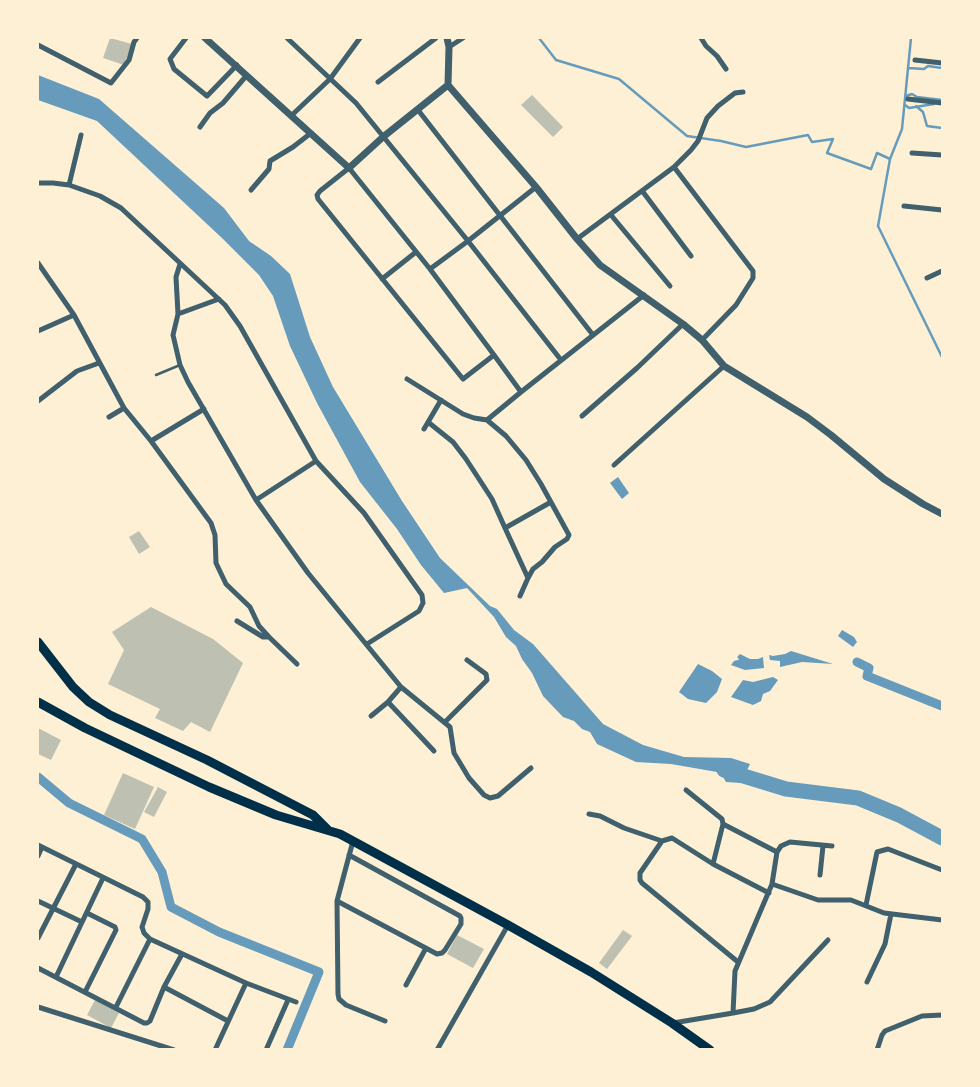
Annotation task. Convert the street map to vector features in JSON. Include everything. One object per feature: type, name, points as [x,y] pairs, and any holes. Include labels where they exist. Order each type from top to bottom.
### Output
[{"type":"highway","points":[[38,642],[73,686],[89,702],[110,715],[207,760],[313,815],[328,830]]},
{"type":"highway","points":[[38,702],[85,728],[209,787],[276,815],[340,834],[508,924],[591,972],[672,1023],[710,1050]]},
{"type":"highway","points":[[305,825],[313,822],[313,815]]},
{"type":"street","points":[[38,45],[111,84],[129,60],[136,38]]},
{"type":"street","points":[[186,38],[170,59],[174,69],[207,96],[237,65]]},
{"type":"street","points":[[205,38],[248,74],[349,168],[430,269],[521,392]]},
{"type":"street","points":[[287,38],[356,103],[468,241],[560,360]]},
{"type":"street","points":[[292,116],[330,79],[360,38]]},
{"type":"street","points":[[378,82],[436,38]]},
{"type":"street","points":[[447,38],[449,47],[448,85],[600,265],[683,324],[702,340],[724,366],[807,417],[884,479],[922,504],[942,514]]},
{"type":"street","points":[[449,47],[462,38]]},
{"type":"street","points":[[701,38],[726,69]]},
{"type":"street","points":[[915,60],[942,63]]},
{"type":"street","points":[[200,127],[210,113],[223,103],[248,74]]},
{"type":"street","points":[[448,85],[383,137],[317,195],[318,199],[463,379],[494,355]]},
{"type":"street","points":[[577,240],[674,167],[691,150],[698,140],[707,118],[718,106],[736,93],[743,92]]},
{"type":"street","points":[[908,99],[942,103]]},
{"type":"street","points":[[418,110],[593,335]]},
{"type":"street","points":[[251,190],[269,169],[270,161],[311,133]]},
{"type":"street","points":[[69,185],[81,135]]},
{"type":"street","points":[[912,153],[942,155]]},
{"type":"street","points":[[674,167],[753,271],[754,278],[736,305],[702,340]]},
{"type":"street","points":[[38,183],[69,185],[100,196],[121,208],[219,299],[240,326],[316,462],[364,513],[422,595],[423,600],[419,611],[367,644]]},
{"type":"street","points":[[430,269],[536,187]]},
{"type":"street","points":[[643,192],[691,256]]},
{"type":"street","points":[[904,206],[942,210]]},
{"type":"street","points":[[611,214],[670,286]]},
{"type":"street","points":[[382,279],[416,252]]},
{"type":"street","points":[[38,263],[74,315],[124,408],[151,441],[210,523],[214,535],[216,563],[226,584],[250,608],[259,626],[297,664]]},
{"type":"street","points":[[180,264],[176,276],[178,314],[173,335],[180,365],[256,500],[308,573],[401,687],[450,727],[454,753],[460,765],[484,795],[490,798],[498,796],[531,768]]},
{"type":"street","points":[[927,278],[942,271]]},
{"type":"street","points":[[487,420],[644,295]]},
{"type":"street","points":[[178,314],[219,299]]},
{"type":"street","points":[[38,331],[74,315]]},
{"type":"street","points":[[582,416],[637,368],[683,324]]},
{"type":"street","points":[[38,401],[77,372],[99,363]]},
{"type":"street","points":[[614,465],[724,366]]},
{"type":"street","points":[[407,378],[463,414],[487,420],[506,436],[526,460],[569,536],[533,569],[520,596]]},
{"type":"street","points":[[424,429],[440,400]]},
{"type":"street","points":[[109,417],[124,408]]},
{"type":"street","points":[[151,441],[204,409]]},
{"type":"street","points":[[428,422],[452,442],[466,459],[492,499],[528,578]]},
{"type":"street","points":[[256,500],[316,462]]},
{"type":"street","points":[[505,528],[551,502]]},
{"type":"street","points":[[237,621],[263,638],[270,637]]},
{"type":"street","points":[[445,722],[487,680],[486,674],[467,660]]},
{"type":"street","points":[[371,716],[388,702],[401,687]]},
{"type":"street","points":[[388,702],[434,751]]},
{"type":"street","points":[[686,790],[722,819],[723,824],[713,864]]},
{"type":"street","points":[[589,814],[600,816],[624,828],[662,841],[672,838],[713,864],[769,893]]},
{"type":"street","points":[[723,824],[777,852]]},
{"type":"street","points":[[353,841],[337,901],[338,994],[339,999],[346,1005],[385,1021]]},
{"type":"street","points":[[662,841],[640,873],[640,880],[738,962]]},
{"type":"street","points":[[733,1013],[734,979],[738,962],[769,893],[777,852],[781,846],[790,842],[832,846]]},
{"type":"street","points":[[38,856],[40,846],[143,897],[148,902],[148,909],[142,927],[144,933],[150,939],[246,983],[296,1002]]},
{"type":"street","points":[[820,875],[824,846]]},
{"type":"street","points":[[866,905],[877,852],[888,849],[942,870]]},
{"type":"street","points":[[337,901],[437,954],[444,952],[461,924],[460,916],[349,855]]},
{"type":"street","points":[[38,938],[76,864]]},
{"type":"street","points":[[56,977],[103,878]]},
{"type":"street","points":[[772,884],[818,900],[851,900],[884,913],[942,920]]},
{"type":"street","points":[[38,901],[82,922]]},
{"type":"street","points":[[86,992],[116,930],[115,927],[87,913]]},
{"type":"street","points":[[867,982],[885,944],[891,914]]},
{"type":"street","points":[[437,1050],[508,924]]},
{"type":"street","points":[[116,1007],[150,939]]},
{"type":"street","points":[[672,1023],[754,1009],[770,1002],[828,940]]},
{"type":"street","points":[[406,985],[426,948]]},
{"type":"street","points":[[38,968],[147,1023],[150,1021],[164,988],[182,954]]},
{"type":"street","points":[[215,1050],[246,983]]},
{"type":"street","points":[[164,988],[228,1021]]},
{"type":"street","points":[[266,1050],[288,1000]]},
{"type":"street","points":[[38,1007],[174,1050]]},
{"type":"street","points":[[877,1050],[885,1031],[922,1016],[942,1014]]},
{"type":"lane","points":[[156,375],[180,365]]},
{"type":"water","points":[[38,75],[99,99],[224,208],[249,241],[271,256],[290,274],[310,337],[333,387],[402,501],[440,558],[490,606],[497,609],[514,630],[533,644],[603,724],[643,745],[684,757],[731,758],[750,764],[741,783],[726,782],[722,775],[717,772],[671,764],[636,762],[597,744],[590,732],[582,729],[574,721],[563,717],[543,696],[516,646],[506,637],[494,617],[467,588],[444,593],[360,482],[317,403],[290,346],[273,296],[259,275],[97,121],[38,100]]},
{"type":"water","points":[[618,477],[629,493],[622,499],[610,483]]},
{"type":"water","points":[[842,630],[854,637],[857,642],[853,647],[838,636]]},
{"type":"water","points":[[791,651],[833,664],[802,662],[780,667],[780,661],[770,660],[769,655],[785,654]]},
{"type":"water","points":[[740,654],[750,659],[763,657],[764,668],[745,670],[731,665],[739,659],[737,657]]},
{"type":"water","points":[[698,664],[722,679],[717,692],[706,703],[688,699],[679,692]]},
{"type":"water","points":[[773,677],[778,680],[770,691],[763,694],[761,701],[753,705],[731,697],[743,680],[753,682]]},
{"type":"building","points":[[110,38],[132,44],[124,65],[103,58]]},
{"type":"building","points":[[532,95],[563,127],[553,137],[521,105]]},
{"type":"building","points":[[139,531],[150,547],[139,554],[129,537]]},
{"type":"building","points":[[151,607],[213,639],[243,663],[210,732],[191,722],[183,731],[155,718],[160,709],[108,684],[124,650],[112,632]]},
{"type":"building","points":[[38,728],[61,740],[51,760],[38,754]]},
{"type":"building","points":[[123,773],[154,787],[135,829],[104,815]]},
{"type":"building","points":[[158,787],[167,792],[154,817],[144,812]]},
{"type":"building","points":[[623,930],[632,936],[607,969],[599,963]]},
{"type":"building","points":[[457,935],[484,949],[473,968],[447,954]]},
{"type":"building","points":[[95,1000],[119,1013],[111,1028],[87,1015]]},
{"type":"waterway","points":[[539,38],[556,60],[619,79],[687,136],[746,147],[808,135],[812,142],[833,139],[827,153],[871,169],[877,153],[890,159]]},
{"type":"waterway","points":[[911,38],[902,129],[890,159],[878,226],[942,357]]},
{"type":"waterway","points":[[908,68],[924,69],[928,66],[942,68]]},
{"type":"waterway","points":[[906,96],[912,94],[917,97],[942,100]]},
{"type":"waterway","points":[[905,105],[909,108],[934,104]]},
{"type":"waterway","points":[[916,106],[923,112],[927,126],[942,128]]},
{"type":"waterway","points":[[857,662],[869,668],[867,676],[942,706]]},
{"type":"waterway","points":[[724,770],[786,789],[858,798],[899,815],[942,838]]},
{"type":"waterway","points":[[38,777],[69,803],[142,839],[162,872],[171,907],[219,932],[319,972],[287,1050]]}]
